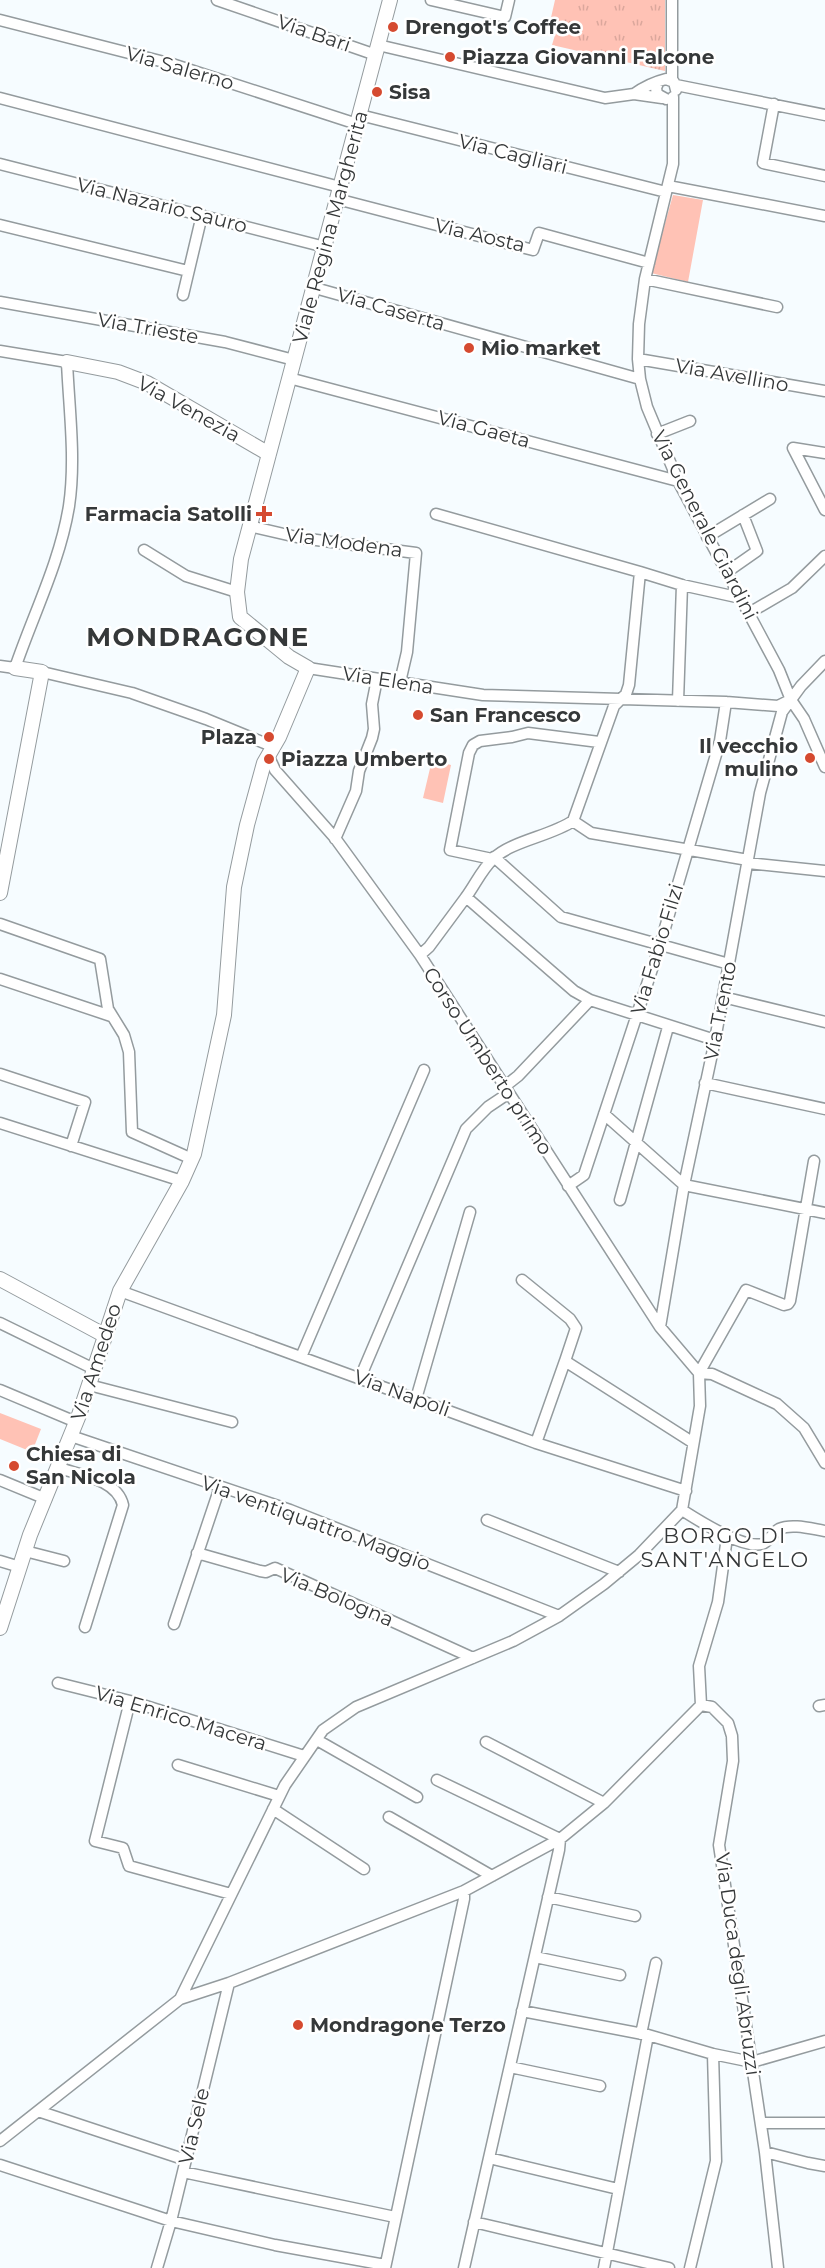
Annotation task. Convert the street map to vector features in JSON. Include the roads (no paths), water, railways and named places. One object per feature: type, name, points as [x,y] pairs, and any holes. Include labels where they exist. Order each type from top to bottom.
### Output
[{"type":"street","name":"Via Bari","points":[[218,0],[377,50],[605,98],[634,94]]},
{"type":"street","name":"Viale Regina Margherita","points":[[269,453],[315,288],[390,0]]},
{"type":"street","points":[[431,0],[505,17],[509,0]]},
{"type":"street","name":"Via Generale Giardini","points":[[672,0],[673,56],[669,87],[673,164],[645,279],[639,324],[640,378],[647,407],[678,481],[779,670],[791,699],[820,746],[825,767]]},
{"type":"street","name":"Via Salerno","points":[[0,20],[172,64],[359,119]]},
{"type":"street","points":[[634,94],[647,84],[692,88],[825,115]]},
{"type":"street","points":[[634,94],[669,87]]},
{"type":"street","points":[[0,98],[338,193]]},
{"type":"street","points":[[774,104],[763,163],[825,176]]},
{"type":"street","name":"Via Cagliari","points":[[359,119],[667,189],[825,216]]},
{"type":"street","name":"Via Nazario Sauro","points":[[0,164],[325,247]]},
{"type":"street","name":"Via Aosta","points":[[338,193],[533,250],[538,233],[649,263]]},
{"type":"street","points":[[183,295],[202,215]]},
{"type":"street","points":[[0,225],[188,271]]},
{"type":"street","points":[[645,279],[777,307]]},
{"type":"street","name":"Via Caserta","points":[[315,288],[640,378]]},
{"type":"street","name":"Via Trieste","points":[[0,302],[225,342],[294,360]]},
{"type":"street","name":"Via Venezia","points":[[0,351],[118,372],[147,383],[269,453]]},
{"type":"street","name":"Via Avellino","points":[[638,358],[825,391]]},
{"type":"street","points":[[15,668],[58,553],[69,505],[71,459],[67,362]]},
{"type":"street","name":"Via Gaeta","points":[[289,378],[678,481]]},
{"type":"street","points":[[657,434],[690,421]]},
{"type":"street","points":[[825,453],[793,448],[825,510]]},
{"type":"street","name":"Via Elena","points":[[269,453],[241,559],[237,592],[240,617],[289,657],[308,668],[483,695],[726,702],[778,706],[791,699]]},
{"type":"street","points":[[707,537],[770,499]]},
{"type":"street","points":[[436,514],[682,585],[741,598]]},
{"type":"street","points":[[727,572],[757,551],[743,515]]},
{"type":"street","name":"Via Modena","points":[[249,526],[301,538],[416,553],[407,652],[400,682]]},
{"type":"street","points":[[144,550],[186,576],[237,592]]},
{"type":"street","points":[[749,613],[792,588],[825,556]]},
{"type":"street","points":[[420,955],[429,947],[493,858],[573,821],[599,742],[614,706],[626,694],[629,685],[640,572]]},
{"type":"street","points":[[678,701],[682,585]]},
{"type":"street","name":"Via Trento","points":[[660,1327],[684,1185],[715,1040],[760,793],[782,712],[801,686],[825,661]]},
{"type":"street","points":[[0,666],[42,672],[132,693],[206,719],[271,752]]},
{"type":"street","name":"Via Amedeo","points":[[0,1628],[25,1551],[71,1436],[120,1292],[192,1159],[224,1015],[234,887],[257,783],[308,668]]},
{"type":"street","points":[[0,893],[42,672]]},
{"type":"street","points":[[335,838],[356,791],[359,771],[372,738],[374,729],[372,704],[377,680]]},
{"type":"street","name":"Via Fabio Filzi","points":[[568,1186],[584,1175],[660,945],[720,741],[726,702]]},
{"type":"street","points":[[599,742],[528,733],[480,741],[473,745],[469,753],[450,850],[493,858],[561,917],[729,964]]},
{"type":"street","name":"Corso Umberto primo","points":[[271,752],[275,770],[335,838],[420,955],[660,1327],[699,1373]]},
{"type":"street","points":[[573,821],[591,833],[748,861],[825,871]]},
{"type":"street","points":[[466,897],[574,991],[590,1000],[636,1016],[715,1040]]},
{"type":"street","points":[[0,924],[100,959],[105,997],[111,1016],[124,1035],[129,1052],[132,1132],[192,1159]]},
{"type":"street","points":[[0,980],[111,1016]]},
{"type":"street","points":[[723,997],[825,1022]]},
{"type":"street","points":[[360,1378],[466,1129],[506,1090],[590,1000]]},
{"type":"street","points":[[620,1200],[668,1027]]},
{"type":"street","points":[[301,1357],[424,1070]]},
{"type":"street","points":[[0,1074],[85,1102],[71,1146]]},
{"type":"street","points":[[705,1083],[825,1109]]},
{"type":"street","points":[[604,1114],[684,1185],[825,1213]]},
{"type":"street","points":[[0,1123],[182,1181]]},
{"type":"street","points":[[180,1999],[279,1796],[304,1756],[330,1725],[356,1707],[513,1641],[559,1616],[619,1572],[659,1536],[682,1510],[700,1406],[699,1373],[746,1290],[784,1305],[788,1304],[814,1161]]},
{"type":"street","points":[[416,1398],[470,1212]]},
{"type":"street","points":[[0,1279],[104,1335]]},
{"type":"street","points":[[522,1280],[570,1319],[576,1328],[536,1443]]},
{"type":"street","name":"Via Napoli","points":[[120,1292],[536,1443],[686,1491]]},
{"type":"street","points":[[0,1323],[94,1370]]},
{"type":"street","points":[[565,1361],[692,1442]]},
{"type":"street","points":[[699,1373],[712,1374],[777,1404],[804,1428],[825,1463]]},
{"type":"street","points":[[89,1385],[232,1422]]},
{"type":"street","points":[[0,1390],[76,1422]]},
{"type":"street","name":"Via ventiquattro Maggio","points":[[71,1436],[290,1510],[559,1616]]},
{"type":"street","points":[[59,1468],[106,1483],[121,1497],[123,1505],[85,1627]]},
{"type":"street","points":[[0,1480],[46,1499]]},
{"type":"street","points":[[174,1624],[219,1487]]},
{"type":"street","points":[[682,1510],[727,1537],[762,1544],[778,1529],[790,1527],[825,1531]]},
{"type":"street","points":[[487,1520],[619,1572]]},
{"type":"street","points":[[0,2141],[180,1999],[228,1983],[464,1891],[560,1839],[604,1803],[701,1705],[699,1666],[718,1602],[727,1537]]},
{"type":"street","points":[[25,1551],[64,1561]]},
{"type":"street","name":"Via Bologna","points":[[197,1553],[260,1571],[266,1572],[275,1568],[473,1658]]},
{"type":"street","points":[[0,1561],[20,1567]]},
{"type":"street","name":"Via Enrico Macera","points":[[58,1683],[130,1701],[304,1756]]},
{"type":"street","points":[[130,1701],[95,1841],[123,1848],[129,1866],[231,1894]]},
{"type":"street","name":"Via Duca degli Abruzzi","points":[[701,1705],[712,1707],[728,1723],[732,1736],[733,1761],[719,1845],[761,2123],[778,2268]]},
{"type":"street","points":[[317,1740],[417,1797]]},
{"type":"street","points":[[486,1742],[604,1803]]},
{"type":"street","points":[[178,1765],[279,1796]]},
{"type":"street","points":[[437,1780],[560,1839]]},
{"type":"street","points":[[273,1809],[364,1869]]},
{"type":"street","points":[[389,1817],[492,1876]]},
{"type":"street","points":[[464,2268],[560,1839]]},
{"type":"street","points":[[0,2165],[171,2221],[385,2267],[464,1891]]},
{"type":"street","points":[[548,1897],[635,1916]]},
{"type":"street","points":[[535,1957],[620,1975]]},
{"type":"street","points":[[604,2268],[656,1964]]},
{"type":"street","name":"Via Sele","points":[[157,2268],[171,2221],[228,1983]]},
{"type":"street","points":[[522,2011],[645,2034],[713,2054],[752,2062],[825,2041]]},
{"type":"street","points":[[690,2268],[716,2161],[713,2054]]},
{"type":"street","points":[[510,2067],[600,2086]]},
{"type":"street","points":[[38,2111],[186,2160]]},
{"type":"street","points":[[761,2123],[825,2123]]},
{"type":"street","points":[[765,2152],[825,2166]]},
{"type":"street","points":[[489,2158],[618,2189]]},
{"type":"street","points":[[183,2172],[395,2217]]},
{"type":"street","points":[[474,2222],[669,2268]]},
{"type":"place","name":"Drengot's Coffee","points":[[393,27]]},
{"type":"place","name":"Piazza Giovanni Falcone","points":[[450,57]]},
{"type":"place","name":"Sisa","points":[[377,92]]},
{"type":"place","name":"Mio market","points":[[469,348]]},
{"type":"place","name":"Farmacia Satolli","points":[[264,514]]},
{"type":"place","name":"San Francesco","points":[[418,715]]},
{"type":"place","name":"Plaza","points":[[269,737]]},
{"type":"place","name":"Il vecchio mulino","points":[[810,758]]},
{"type":"place","name":"Piazza Umberto","points":[[269,759]]},
{"type":"place","name":"Chiesa di San Nicola","points":[[14,1466]]},
{"type":"place","name":"Mondragone Terzo","points":[[298,2025]]},
{"type":"district","name":"MONDRAGONE","points":[[198,637]]},
{"type":"district","name":"BORGO DI SANT'ANGELO","points":[[725,1548]]}]
